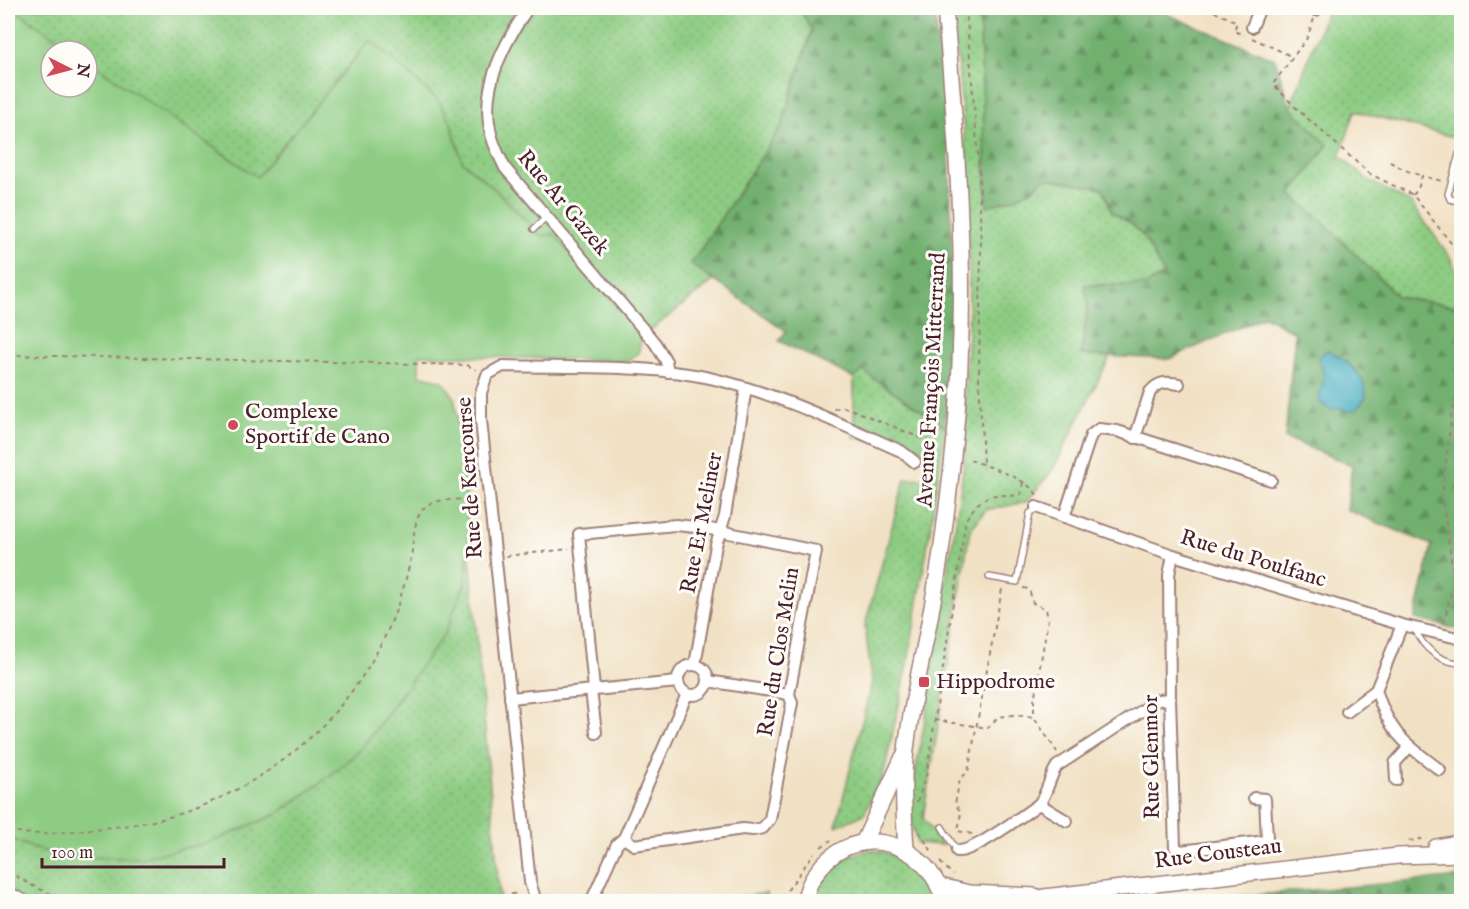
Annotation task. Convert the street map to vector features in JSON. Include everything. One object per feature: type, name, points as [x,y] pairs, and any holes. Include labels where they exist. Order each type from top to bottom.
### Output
[{"type":"main road","name":"Avenue François Mitterrand","points":[[906,849],[905,752],[946,520],[962,333],[962,244],[956,131],[945,8]]},
{"type":"main road","name":"Avenue François Mitterrand","points":[[863,843],[905,752]]},
{"type":"main road","name":"Rue Cousteau","points":[[1398,856],[1461,842]]},
{"type":"main road","points":[[804,901],[811,880],[824,862],[842,849],[863,843],[885,843],[906,849],[920,858],[931,870],[942,894]]},
{"type":"main road","name":"Rue Cousteau","points":[[1025,902],[1044,897],[1398,856],[1461,854]]},
{"type":"main road","name":"Rue Cousteau","points":[[942,894],[1044,897]]},
{"type":"main road","points":[[8,895],[22,902]]},
{"type":"street","name":"Rue Ar Gazek","points":[[528,8],[513,30],[497,65],[490,90],[489,129],[495,149],[505,168],[655,343],[666,361],[668,372]]},
{"type":"street","points":[[1251,27],[1260,8]]},
{"type":"street","name":"Rue de Kercourse","points":[[536,902],[530,882],[481,420],[481,393],[487,375],[504,366],[668,372],[712,378],[790,403],[824,417],[901,451],[915,462]]},
{"type":"street","points":[[1135,438],[1150,392],[1164,381],[1179,384]]},
{"type":"street","name":"Rue Er Meliner","points":[[695,665],[746,388]]},
{"type":"street","points":[[1064,517],[1091,435],[1099,429],[1107,429],[1271,480]]},
{"type":"street","name":"Rue du Poulfanc","points":[[1038,507],[1173,555],[1402,625],[1461,639]]},
{"type":"street","name":"Rue du Clos Melin","points":[[581,548],[579,534],[676,525],[816,551],[789,694],[792,703],[777,784],[770,819],[764,828],[634,845],[624,838]]},
{"type":"street","points":[[581,548],[596,734]]},
{"type":"street","name":"Rue Glenmor","points":[[1173,555],[1168,575],[1175,847],[1180,851],[1266,841],[1264,799],[1254,798]]},
{"type":"street","points":[[1347,712],[1376,690],[1402,625]]},
{"type":"street","points":[[695,665],[705,671],[708,681],[703,692],[698,694],[687,694],[682,691],[678,682],[681,672],[695,665]]},
{"type":"street","points":[[708,681],[789,694]]},
{"type":"street","points":[[510,698],[678,682]]},
{"type":"street","points":[[1376,690],[1392,729],[1440,770]]},
{"type":"street","points":[[591,902],[618,844],[624,838],[687,694]]},
{"type":"street","points":[[957,851],[964,852],[975,846],[1040,804],[1045,797],[1053,772],[1063,762],[1158,700],[1170,699]]},
{"type":"street","points":[[1396,780],[1395,764],[1410,746]]},
{"type":"street","points":[[1040,804],[1066,821]]},
{"type":"street","name":"Rue de Kercourse","points":[[527,902],[530,882]]},
{"type":"lane","points":[[1459,154],[1448,194],[1450,199],[1461,202]]},
{"type":"lane","points":[[534,229],[547,216]]},
{"type":"lane","points":[[989,577],[1017,582],[1030,513],[1038,507]]},
{"type":"lane","points":[[1414,628],[1425,645],[1441,658],[1453,663],[1461,663]]},
{"type":"lane","points":[[942,827],[957,851]]},
{"type":"path","points":[[966,8],[979,168],[981,248],[979,376],[983,464]]},
{"type":"path","points":[[1314,9],[1307,38],[1273,84],[1298,110],[1370,174],[1413,195],[1461,257]]},
{"type":"path","points":[[1390,162],[1405,170],[1450,184]]},
{"type":"path","points":[[1413,195],[1418,189],[1422,176]]},
{"type":"path","points":[[1457,251],[1461,249]]},
{"type":"path","points":[[8,355],[467,365],[487,375]]},
{"type":"path","points":[[1441,634],[1454,579],[1442,496],[1452,411],[1461,387]]},
{"type":"path","points":[[824,417],[832,409],[843,407],[935,444]]},
{"type":"path","points":[[970,459],[1023,483],[1035,491],[1038,507]]},
{"type":"path","points":[[916,804],[926,777],[966,519],[976,504],[989,496],[1016,497],[1022,494],[1023,483]]},
{"type":"path","points":[[8,830],[39,833],[94,829],[169,817],[229,794],[262,776],[287,758],[328,720],[359,682],[393,620],[411,559],[417,519],[424,507],[433,502],[489,500]]},
{"type":"path","points":[[495,557],[581,548]]},
{"type":"path","points":[[980,835],[958,831],[962,812],[955,804],[960,779],[968,772],[1004,580]]},
{"type":"path","points":[[1017,582],[1020,588],[1029,589],[1033,603],[1046,609],[1048,620],[1034,701],[1034,717],[1063,762]]},
{"type":"path","points":[[934,720],[988,728],[998,717],[1012,715],[1034,717]]},
{"type":"path","points":[[918,830],[941,864]]},
{"type":"path","points":[[8,871],[29,884],[68,902]]},
{"type":"path","points":[[508,902],[509,895],[517,893]]},
{"type":"green space","name":"Complexe Sportif de Cano","points":[[8,8],[12,8],[57,39],[39,39],[39,99],[99,99],[99,68],[257,177],[370,40],[437,99],[451,123],[462,161],[498,192],[541,236],[554,234],[642,337],[638,353],[627,361],[419,355],[419,375],[443,381],[454,397],[463,454],[467,504],[469,546],[465,583],[445,633],[388,713],[357,753],[319,784],[277,814],[211,842],[140,858],[72,857],[39,850],[8,838]]},
{"type":"green space","points":[[12,8],[799,8],[812,29],[781,127],[691,264],[713,281],[642,337],[554,234],[541,236],[498,192],[462,161],[451,123],[370,41],[257,177],[99,68],[99,39],[57,39]]},
{"type":"green space","points":[[799,8],[934,8],[949,137],[953,303],[950,382],[945,427],[863,371],[854,378],[779,341],[786,331],[691,264],[781,127],[812,30]]},
{"type":"green space","points":[[953,8],[979,8],[987,206],[1031,191],[1044,178],[1103,188],[1112,212],[1130,223],[1144,237],[1164,275],[1146,285],[1085,285],[1088,304],[1081,355],[1110,357],[1052,471],[1026,502],[986,510],[970,530],[923,818],[942,845],[917,843],[908,812],[933,677],[930,675],[964,463],[964,406],[969,312],[969,227],[967,167]]},
{"type":"green space","points":[[979,8],[1152,8],[1275,59],[1290,107],[1328,145],[1291,194],[1331,230],[1398,297],[1461,307],[1461,630],[1415,619],[1432,545],[1347,510],[1352,465],[1285,438],[1295,333],[1265,316],[1169,359],[1081,355],[1088,304],[1084,285],[1146,285],[1164,275],[1144,237],[1130,223],[1112,212],[1103,188],[1045,178],[1019,196],[987,206]]},
{"type":"green space","points":[[1328,8],[1461,8],[1461,139],[1355,111],[1340,156],[1366,179],[1411,203],[1450,257],[1461,283],[1461,307],[1398,297],[1331,230],[1291,194],[1290,107]]},
{"type":"green space","points":[[863,371],[945,427],[906,674],[882,780],[863,815],[836,826],[872,682],[865,626],[905,479],[925,478],[928,456],[919,447],[854,437],[854,378]]},
{"type":"green space","points":[[469,546],[500,901],[8,901],[8,838],[39,850],[211,842],[277,814],[319,784],[357,753],[416,674],[465,583]]},
{"type":"green space","points":[[872,850],[883,852],[912,865],[926,880],[933,901],[811,902],[819,881],[832,866],[861,852]]},
{"type":"green space","points":[[1461,877],[1461,901],[1188,901]]},
{"type":"green space","points":[[766,893],[767,901],[713,901]]},
{"type":"water","points":[[1327,350],[1348,363],[1363,382],[1366,397],[1356,410],[1347,411],[1340,408],[1331,410],[1319,399],[1324,377],[1318,358]]},
{"type":"place","name":"Complexe Sportif de Cano","points":[[233,425]]},
{"type":"place","name":"Hippodrome","points":[[924,682]]}]
